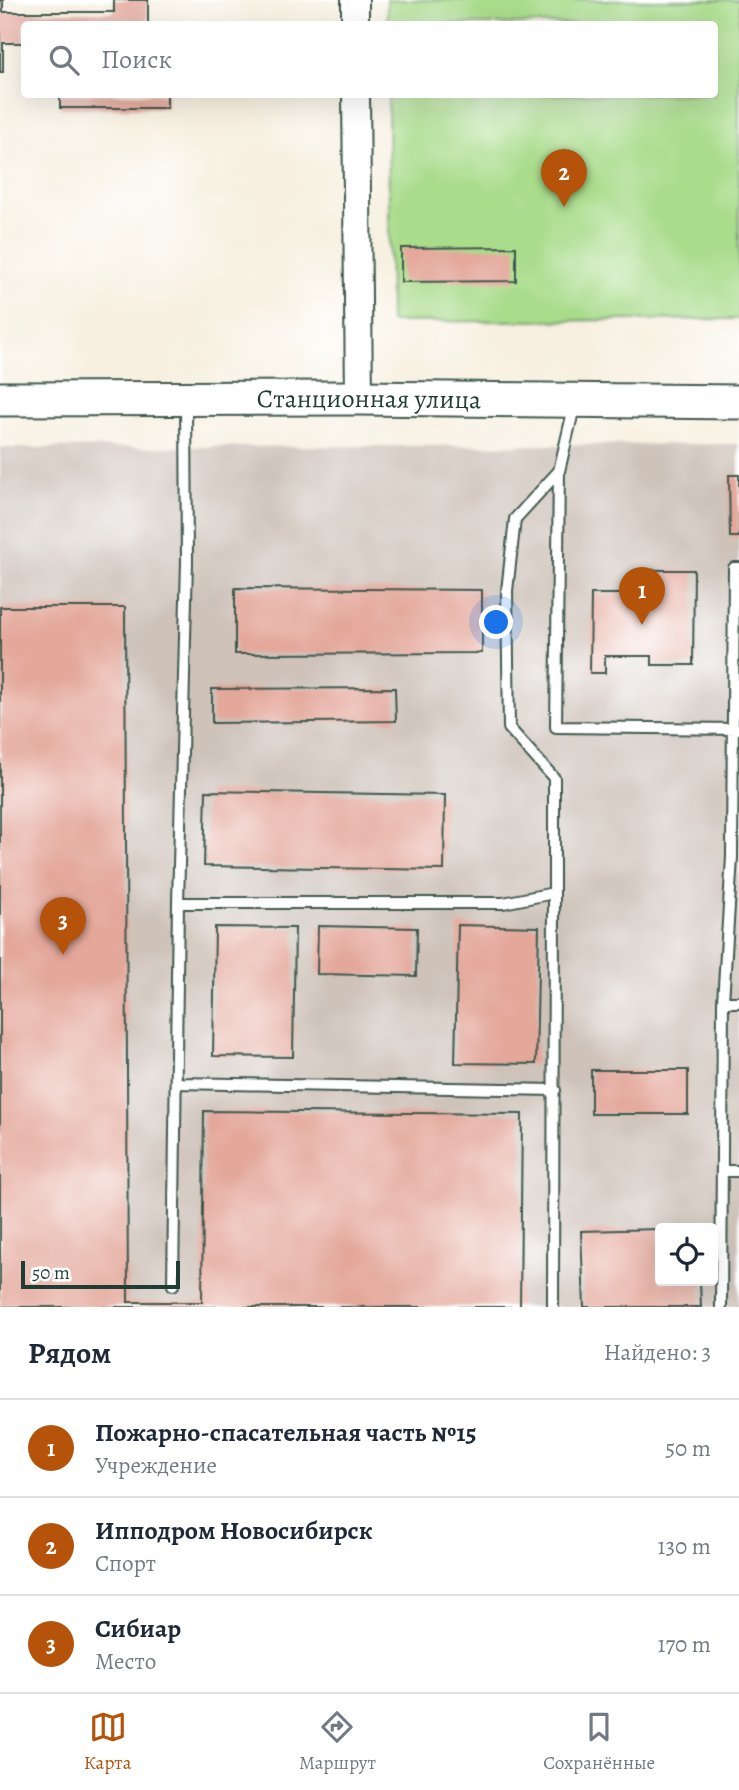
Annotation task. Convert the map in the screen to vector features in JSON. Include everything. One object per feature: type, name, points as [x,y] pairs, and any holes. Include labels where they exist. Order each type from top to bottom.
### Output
[{"type":"main road","name":"Станционная улица","points":[[0,399],[359,398],[739,402]]},
{"type":"street","points":[[355,0],[355,21]]},
{"type":"street","points":[[356,98],[359,398]]},
{"type":"lane","points":[[173,1285],[178,903],[187,562],[186,398]]},
{"type":"lane","points":[[576,400],[559,471],[556,727],[736,729]]},
{"type":"lane","points":[[553,1307],[554,778],[509,728],[507,591],[515,519],[559,471]]},
{"type":"lane","points":[[721,1307],[723,1002],[736,857],[734,568],[739,568]]},
{"type":"lane","points":[[178,903],[503,903],[554,893]]},
{"type":"lane","points":[[723,1002],[739,1002]]},
{"type":"lane","points":[[176,1083],[555,1090]]},
{"type":"lane","points":[[723,1171],[739,1171]]},
{"type":"shaded area","points":[[739,444],[739,1307],[0,1307],[0,448]]},
{"type":"green space","points":[[387,0],[739,0],[739,319],[390,322],[388,98],[718,98],[718,21],[387,21]]},
{"type":"building","points":[[0,0],[3,0],[3,12],[114,12],[114,0],[148,0],[148,21],[21,21],[21,43],[3,43],[3,72],[0,72]]},
{"type":"building","points":[[60,98],[167,98],[167,108],[60,108]]},
{"type":"building","points":[[516,247],[516,281],[401,282],[401,248]]},
{"type":"building","points":[[729,475],[739,475],[739,537],[730,537]]},
{"type":"building","points":[[653,570],[694,570],[693,665],[652,665],[652,656],[605,656],[605,673],[590,673],[591,594],[653,594]]},
{"type":"building","points":[[235,588],[482,590],[482,653],[235,654]]},
{"type":"building","points":[[0,607],[125,607],[128,1302],[202,1302],[204,1111],[522,1114],[520,1307],[0,1307]]},
{"type":"building","points":[[395,688],[396,721],[212,723],[212,689]]},
{"type":"building","points":[[206,791],[445,795],[444,870],[204,866]]},
{"type":"building","points":[[458,925],[539,927],[536,1064],[455,1063]]},
{"type":"building","points":[[318,926],[417,928],[416,976],[317,974]]},
{"type":"building","points":[[215,927],[295,928],[293,1057],[213,1056]]},
{"type":"building","points":[[591,1070],[688,1070],[688,1114],[591,1114]]},
{"type":"building","points":[[655,1229],[655,1286],[700,1286],[701,1307],[584,1307],[581,1231]]},
{"type":"place","name":"Ипподром Новосибирск","points":[[564,207]]},
{"type":"place","name":"Пожарно-спасательная часть №15","points":[[642,625]]},
{"type":"place","name":"Сибиар","points":[[63,955]]}]
